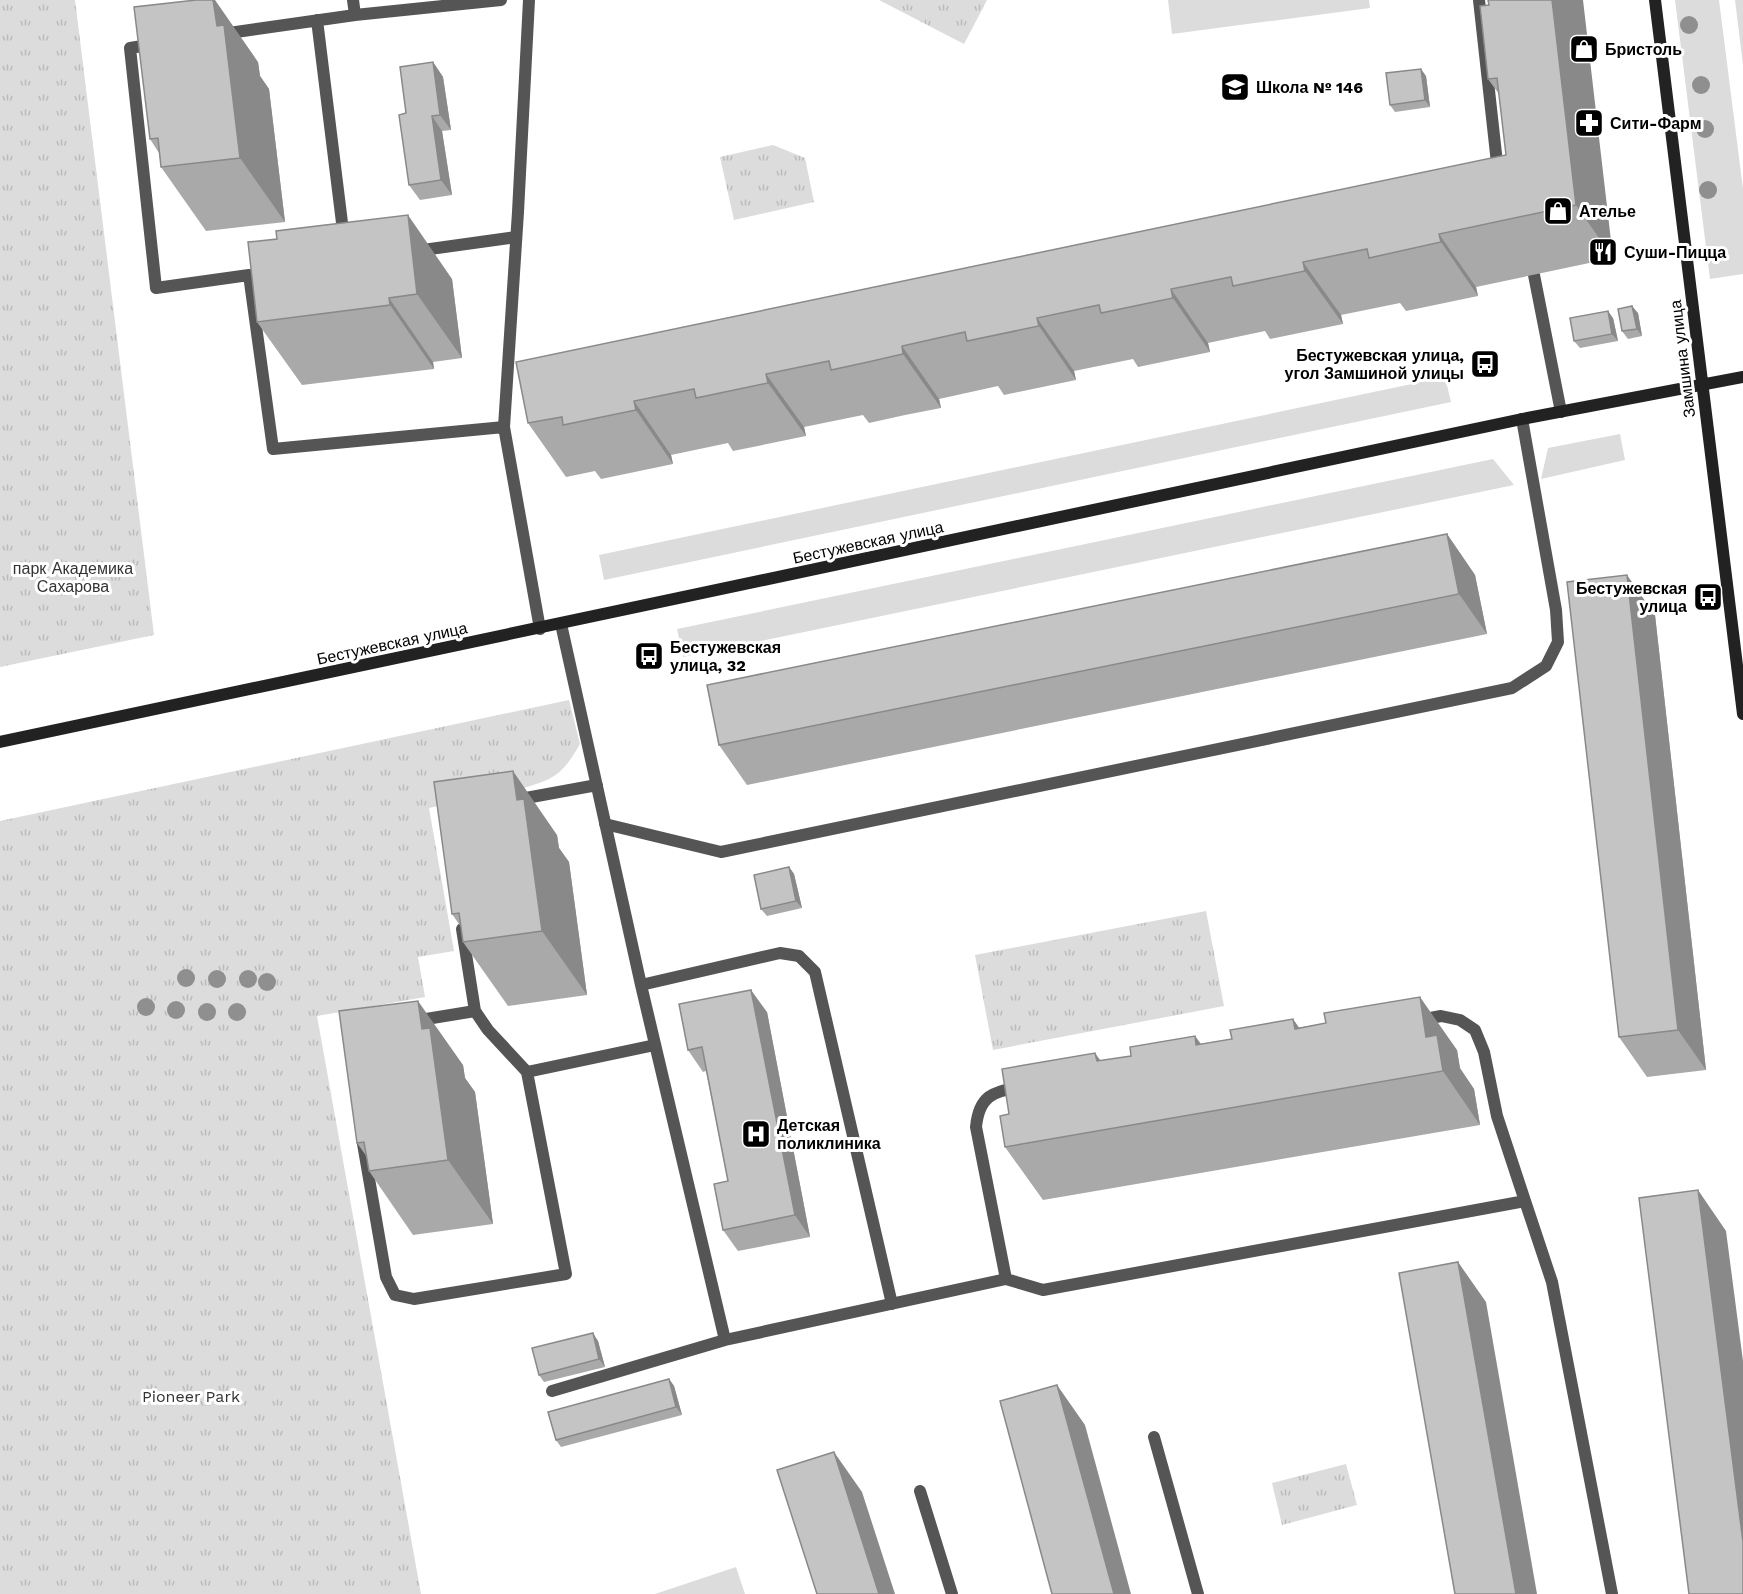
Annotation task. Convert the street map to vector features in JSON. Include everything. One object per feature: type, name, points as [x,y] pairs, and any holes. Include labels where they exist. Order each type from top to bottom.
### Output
[{"type":"street","name":"Замшина улица","points":[[1655,0],[1743,714]]},
{"type":"street","name":"Бестужевская улица","points":[[0,742],[1522,420],[1743,377]]},
{"type":"lane","points":[[353,0],[355,15]]},
{"type":"lane","points":[[212,36],[355,15],[501,0]]},
{"type":"lane","points":[[529,0],[516,237],[512,385],[504,427],[540,629]]},
{"type":"lane","points":[[1479,0],[1500,185]]},
{"type":"lane","points":[[317,20],[345,249]]},
{"type":"lane","points":[[165,42],[130,48],[156,288],[255,274],[273,449],[504,427]]},
{"type":"lane","points":[[403,252],[516,237]]},
{"type":"lane","points":[[1534,275],[1561,412]]},
{"type":"lane","points":[[605,824],[721,852],[1512,688],[1546,666],[1558,642],[1556,610],[1522,420]]},
{"type":"lane","points":[[561,624],[641,985],[725,1340]]},
{"type":"lane","points":[[498,803],[597,785]]},
{"type":"lane","points":[[359,1124],[386,1277],[395,1295],[414,1299],[566,1274],[526,1072],[488,1030],[475,1011],[460,921]]},
{"type":"lane","points":[[641,985],[780,953],[799,956],[815,972],[892,1304]]},
{"type":"lane","points":[[397,1023],[475,1011]]},
{"type":"lane","points":[[1407,1022],[1441,1016],[1460,1020],[1475,1030],[1484,1052],[1497,1116],[1552,1282],[1612,1594]]},
{"type":"lane","points":[[526,1072],[655,1046]]},
{"type":"lane","points":[[1006,1279],[976,1127],[978,1111],[989,1096],[1004,1089],[1028,1085]]},
{"type":"lane","points":[[552,1391],[725,1340],[1006,1279],[1043,1290],[1525,1201]]},
{"type":"lane","points":[[1154,1437],[1198,1594]]},
{"type":"lane","points":[[920,1491],[952,1594]]},
{"type":"green space","name":"парк Академика Сахарова","points":[[0,0],[75,0],[154,635],[0,667]]},
{"type":"green space","points":[[879,0],[987,0],[964,44]]},
{"type":"green space","points":[[1168,0],[1369,0],[1370,8],[1172,34]]},
{"type":"green space","points":[[1675,0],[1719,0],[1743,189],[1743,274],[1710,279]]},
{"type":"green space","points":[[1735,0],[1743,0],[1743,65]]},
{"type":"green space","points":[[773,145],[805,158],[814,202],[734,220],[720,157]]},
{"type":"green space","points":[[1445,377],[1451,402],[604,580],[599,555]]},
{"type":"green space","points":[[1620,434],[1625,460],[1541,479],[1548,448]]},
{"type":"green space","points":[[1493,459],[1514,485],[683,657],[677,629]]},
{"type":"green space","name":"Pioneer Park","points":[[569,700],[580,744],[567,764],[557,774],[532,786],[429,808],[454,951],[418,957],[425,997],[317,1016],[421,1594],[0,1594],[0,821]]},
{"type":"green space","points":[[1206,911],[1224,1006],[993,1050],[975,955]]},
{"type":"green space","points":[[1346,1464],[1357,1505],[1282,1525],[1272,1483]]},
{"type":"green space","points":[[736,1567],[745,1594],[655,1594]]},
{"type":"building","points":[[213,0],[217,26],[224,25],[240,158],[161,167],[158,138],[150,139],[134,7]]},
{"type":"building","points":[[1488,0],[1552,0],[1576,205],[1439,234],[1441,242],[1369,258],[1367,249],[1303,262],[1305,271],[1233,286],[1231,277],[1171,289],[1173,298],[1101,313],[1099,305],[1037,318],[1039,326],[967,341],[965,332],[902,346],[903,354],[831,370],[829,361],[766,374],[768,383],[696,398],[694,389],[634,401],[636,410],[563,425],[562,417],[528,423],[516,362],[1506,155],[1497,78],[1488,79],[1480,6],[1489,5]]},
{"type":"building","points":[[433,62],[440,115],[432,116],[441,180],[409,185],[399,115],[406,113],[400,67]]},
{"type":"building","points":[[1421,69],[1425,100],[1390,105],[1386,73]]},
{"type":"building","points":[[408,215],[417,294],[389,298],[390,305],[257,322],[248,242],[277,239],[276,231]]},
{"type":"building","points":[[1632,306],[1637,329],[1622,331],[1618,309]]},
{"type":"building","points":[[1608,311],[1612,334],[1574,341],[1570,318]]},
{"type":"building","points":[[1447,534],[1459,594],[719,745],[707,685]]},
{"type":"building","points":[[1627,575],[1678,1030],[1619,1037],[1567,582]]},
{"type":"building","points":[[513,771],[517,800],[524,799],[542,931],[463,942],[459,913],[452,914],[434,782]]},
{"type":"building","points":[[789,867],[796,901],[761,909],[754,875]]},
{"type":"building","points":[[751,990],[795,1215],[723,1230],[714,1184],[728,1181],[702,1047],[688,1050],[679,1004]]},
{"type":"building","points":[[1420,997],[1426,1037],[1437,1035],[1443,1071],[1005,1147],[1000,1116],[1009,1114],[1002,1069],[1095,1053],[1097,1061],[1131,1056],[1130,1047],[1195,1036],[1196,1045],[1232,1039],[1230,1030],[1293,1019],[1295,1029],[1326,1023],[1324,1013]]},
{"type":"building","points":[[418,1001],[422,1029],[430,1028],[448,1160],[369,1171],[364,1142],[357,1143],[339,1011]]},
{"type":"building","points":[[1698,1190],[1743,1542],[1743,1594],[1689,1594],[1639,1198]]},
{"type":"building","points":[[1458,1262],[1516,1594],[1455,1594],[1399,1273]]},
{"type":"building","points":[[593,1333],[599,1359],[539,1375],[532,1348]]},
{"type":"building","points":[[669,1379],[676,1407],[556,1440],[548,1412]]},
{"type":"building","points":[[1057,1385],[1114,1594],[1052,1594],[1000,1401]]},
{"type":"building","points":[[834,1452],[879,1594],[817,1594],[777,1470]]},
{"type":"place","name":"Бристоль","points":[[1584,49]]},
{"type":"place","name":"Школа № 146","points":[[1235,87]]},
{"type":"place","name":"Сити-Фарм","points":[[1589,123]]},
{"type":"place","name":"Ателье","points":[[1558,211]]},
{"type":"place","name":"Суши-Пицца","points":[[1603,252]]},
{"type":"place","name":"Бестужевская улица, угол Замшиной улицы","points":[[1485,364]]},
{"type":"place","name":"Бестужевская улица","points":[[1708,597]]},
{"type":"place","name":"Бестужевская улица, 32","points":[[649,656]]},
{"type":"place","name":"Детская поликлиника","points":[[756,1134]]}]
